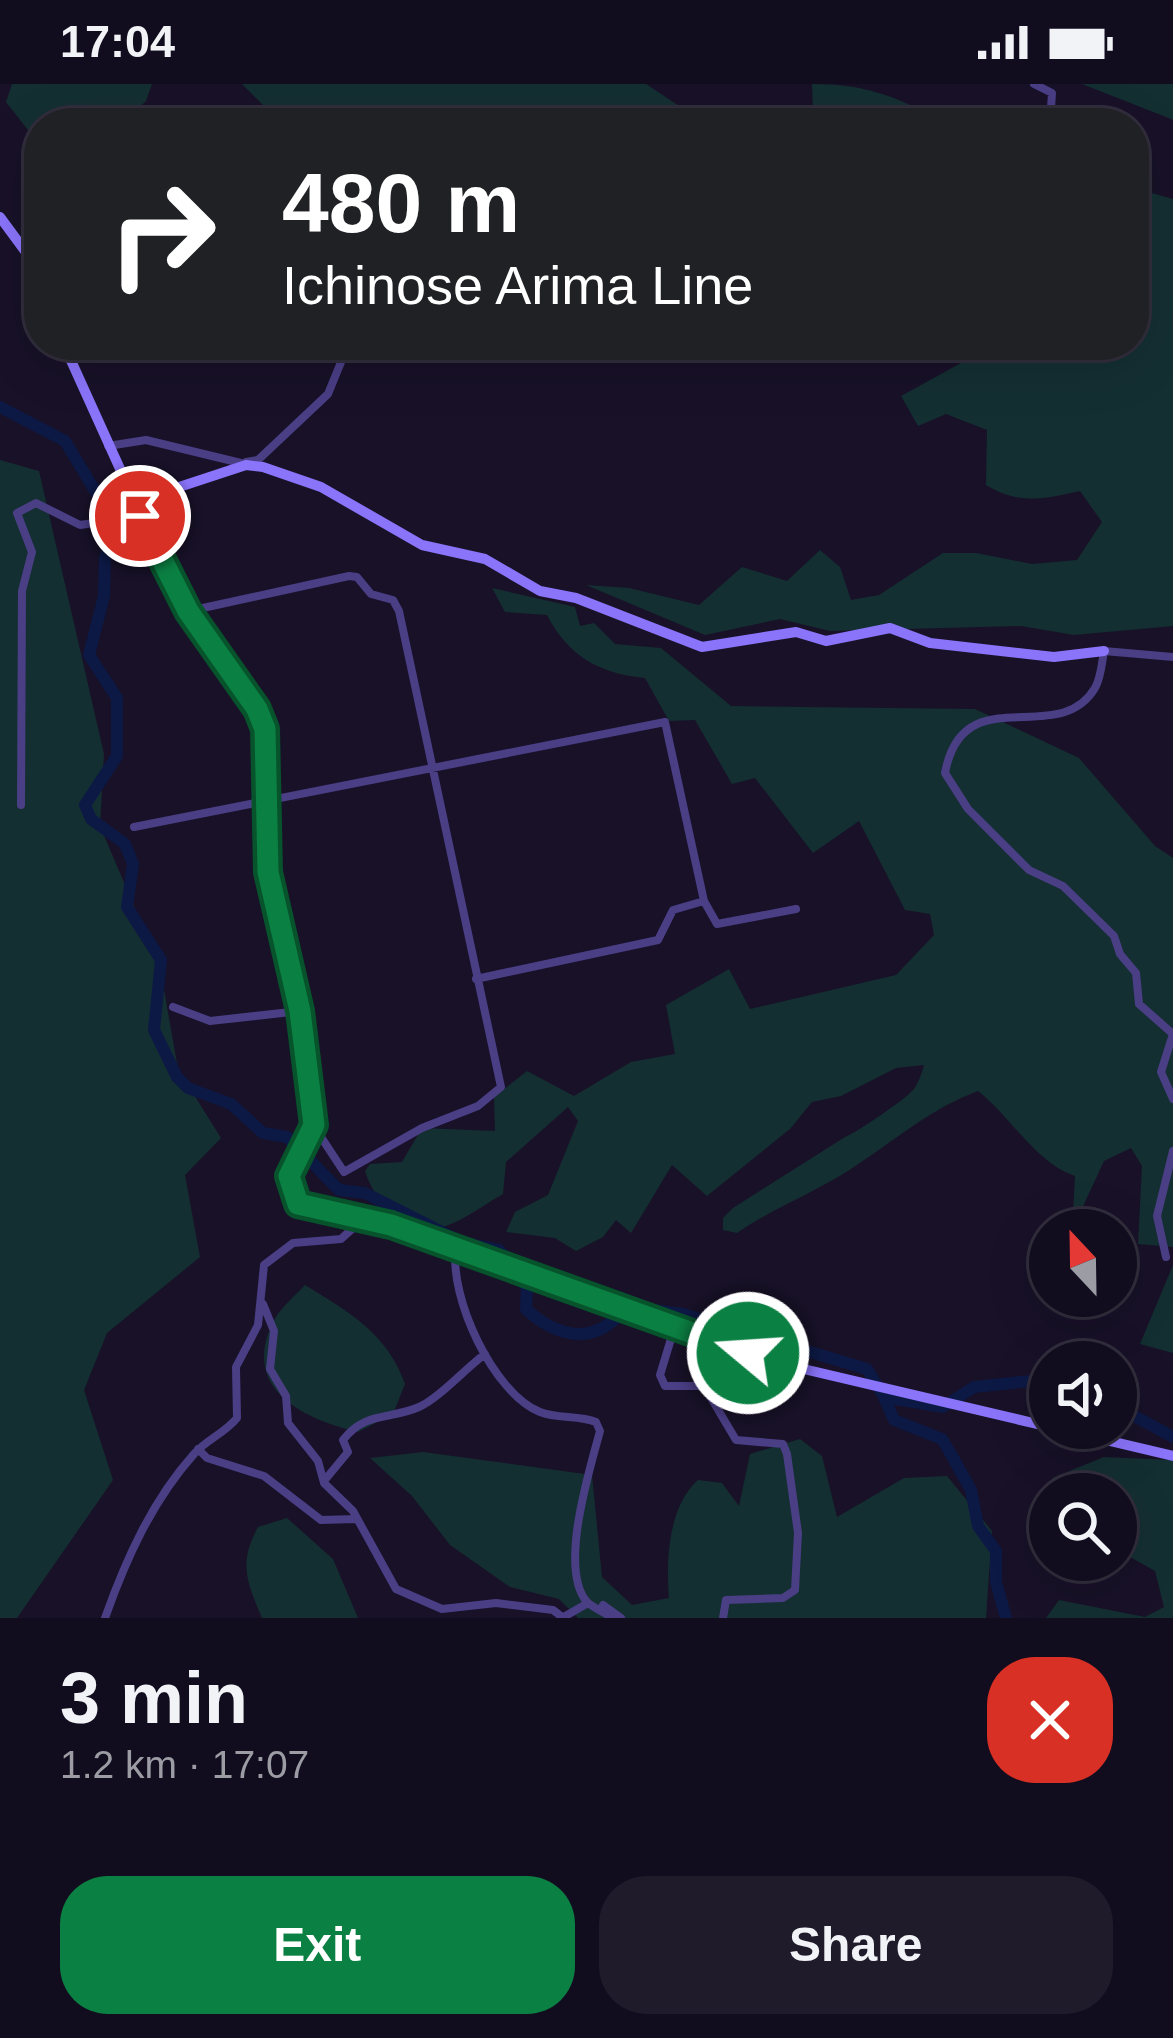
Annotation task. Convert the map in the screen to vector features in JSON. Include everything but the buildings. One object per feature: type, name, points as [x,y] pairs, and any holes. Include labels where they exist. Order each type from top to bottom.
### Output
[{"type":"main road","points":[[0,217],[24,250]]},
{"type":"main road","points":[[70,360],[136,515],[188,611],[257,709],[269,749],[268,872],[300,1011],[311,1136],[294,1162],[290,1190],[298,1204],[456,1249],[778,1363],[1029,1421]]},
{"type":"main road","points":[[136,515],[167,491],[245,464],[320,487],[422,545],[485,560],[539,592],[576,598],[702,647],[796,632],[826,641],[890,628],[930,644],[1054,657],[1104,651]]},
{"type":"main road","points":[[1137,1447],[1173,1456]]},
{"type":"street","points":[[1034,84],[1054,97],[1052,108]]},
{"type":"street","points":[[108,446],[146,440],[245,464],[258,460],[323,401],[341,360]]},
{"type":"street","points":[[20,806],[22,591],[32,552],[17,513],[36,503],[76,524],[136,515]]},
{"type":"street","points":[[188,611],[349,576],[357,577],[371,594],[393,600],[501,1087],[489,1100],[344,1172],[321,1137],[311,1136]]},
{"type":"street","points":[[1173,657],[1104,651],[1097,686],[1085,699],[1042,718],[1005,716],[972,724],[948,754],[945,773],[968,809],[1029,870],[1063,886],[1114,936],[1120,954],[1136,973],[1139,1004],[1173,1034],[1161,1072],[1173,1100]]},
{"type":"street","points":[[134,827],[665,722],[704,901],[716,924],[796,909]]},
{"type":"street","points":[[476,979],[658,940],[673,910],[704,901]]},
{"type":"street","points":[[173,1007],[210,1021],[300,1011]]},
{"type":"street","points":[[1166,1258],[1157,1216],[1173,1151]]},
{"type":"street","points":[[105,1618],[134,1542],[198,1449],[237,1418],[236,1366],[258,1325],[264,1265],[293,1243],[341,1239],[362,1220]]},
{"type":"street","points":[[456,1249],[465,1312],[485,1354],[538,1411],[588,1418],[600,1431],[584,1488],[575,1570],[588,1603],[612,1618]]},
{"type":"street","points":[[260,1298],[272,1318],[270,1369],[286,1396],[287,1423],[318,1461],[324,1481],[356,1519],[396,1589],[442,1609],[496,1603],[553,1610],[562,1617],[588,1603],[604,1605],[621,1618]]},
{"type":"street","points":[[674,1329],[661,1375],[665,1386],[704,1386],[736,1440],[783,1444],[787,1454],[798,1533],[795,1590],[783,1598],[726,1600],[723,1618]]},
{"type":"street","points":[[324,1481],[348,1453],[343,1439],[350,1431],[376,1415],[422,1406],[485,1354]]},
{"type":"street","points":[[198,1449],[207,1458],[264,1476],[326,1523],[356,1519]]},
{"type":"green space","points":[[12,84],[152,84],[139,108],[24,108],[24,125],[6,102]]},
{"type":"green space","points":[[242,84],[646,84],[682,108],[266,108]]},
{"type":"green space","points":[[812,84],[880,93],[915,108],[813,108]]},
{"type":"green space","points":[[1082,84],[1173,84],[1173,120]]},
{"type":"green space","points":[[1149,192],[1173,199],[1173,626],[1074,635],[1021,626],[830,631],[780,619],[705,635],[586,585],[629,588],[699,605],[742,567],[787,581],[820,550],[840,567],[851,600],[879,595],[943,553],[976,553],[1032,564],[1077,560],[1102,522],[1080,491],[1021,498],[998,491],[986,485],[987,430],[946,414],[918,426],[901,396],[961,363],[1149,360]]},
{"type":"green space","points":[[0,460],[39,471],[104,754],[100,826],[160,967],[178,1069],[221,1138],[185,1175],[200,1257],[107,1333],[84,1390],[113,1480],[17,1618],[0,1618]]},
{"type":"green space","points":[[492,588],[575,607],[580,626],[594,623],[615,644],[661,648],[731,706],[975,709],[1079,758],[1155,846],[1173,858],[1173,1247],[1138,1244],[1142,1166],[1131,1148],[1104,1161],[1082,1209],[1073,1209],[1075,1176],[1048,1161],[978,1091],[737,1233],[723,1230],[723,1218],[733,1208],[906,1096],[916,1086],[924,1065],[896,1068],[841,1096],[812,1102],[790,1129],[707,1196],[672,1165],[631,1233],[616,1220],[603,1237],[576,1251],[555,1238],[506,1232],[515,1212],[548,1195],[578,1121],[568,1107],[506,1162],[503,1194],[470,1214],[443,1227],[422,1229],[390,1212],[369,1181],[365,1171],[370,1164],[402,1162],[422,1128],[495,1131],[494,1097],[527,1071],[574,1096],[631,1062],[675,1054],[666,1005],[729,969],[750,1009],[896,975],[934,935],[930,914],[905,910],[859,821],[813,853],[755,778],[732,784],[695,720],[669,721],[645,678],[587,660],[565,642],[547,615],[505,612]]},
{"type":"green space","points":[[1173,1265],[1173,1353],[1140,1344]]},
{"type":"green space","points":[[305,1285],[377,1337],[405,1384],[393,1414],[358,1432],[299,1409],[271,1383],[265,1346],[273,1322]]},
{"type":"green space","points":[[800,1439],[822,1456],[837,1517],[904,1478],[947,1476],[992,1531],[986,1618],[578,1618],[559,1599],[510,1587],[450,1545],[412,1496],[370,1458],[423,1452],[592,1475],[602,1577],[632,1605],[669,1598],[675,1519],[698,1480],[722,1483],[739,1506],[750,1454]]},
{"type":"green space","points":[[1104,1457],[1173,1460],[1173,1618],[1046,1618],[1059,1600],[1145,1617],[1164,1607],[1155,1571],[1137,1561],[1137,1473],[1064,1473]]},
{"type":"green space","points":[[287,1518],[333,1559],[358,1618],[262,1618],[249,1583],[248,1551],[258,1527]]},
{"type":"waterway","points":[[0,407],[65,441],[118,529],[105,557],[104,596],[89,655],[117,698],[117,756],[85,805],[91,819],[125,844],[133,864],[127,907],[161,960],[154,1030],[177,1077],[188,1088],[231,1104],[263,1133],[287,1137],[339,1190],[365,1193],[464,1243],[499,1250],[513,1265]]},
{"type":"waterway","points":[[521,1277],[527,1289],[526,1309],[547,1325],[582,1334],[615,1319]]},
{"type":"waterway","points":[[630,1307],[683,1314],[867,1369],[884,1397],[943,1407],[974,1387],[1029,1381]]},
{"type":"waterway","points":[[884,1397],[894,1420],[942,1439],[971,1490],[978,1526],[996,1551],[996,1582],[1006,1618]]},
{"type":"waterway","points":[[1137,1417],[1173,1437]]},
{"type":"route","points":[[140,516],[172,586],[257,709],[265,729],[270,776],[268,872],[300,1011],[314,1125],[289,1176],[298,1204],[391,1225],[748,1353]]}]
